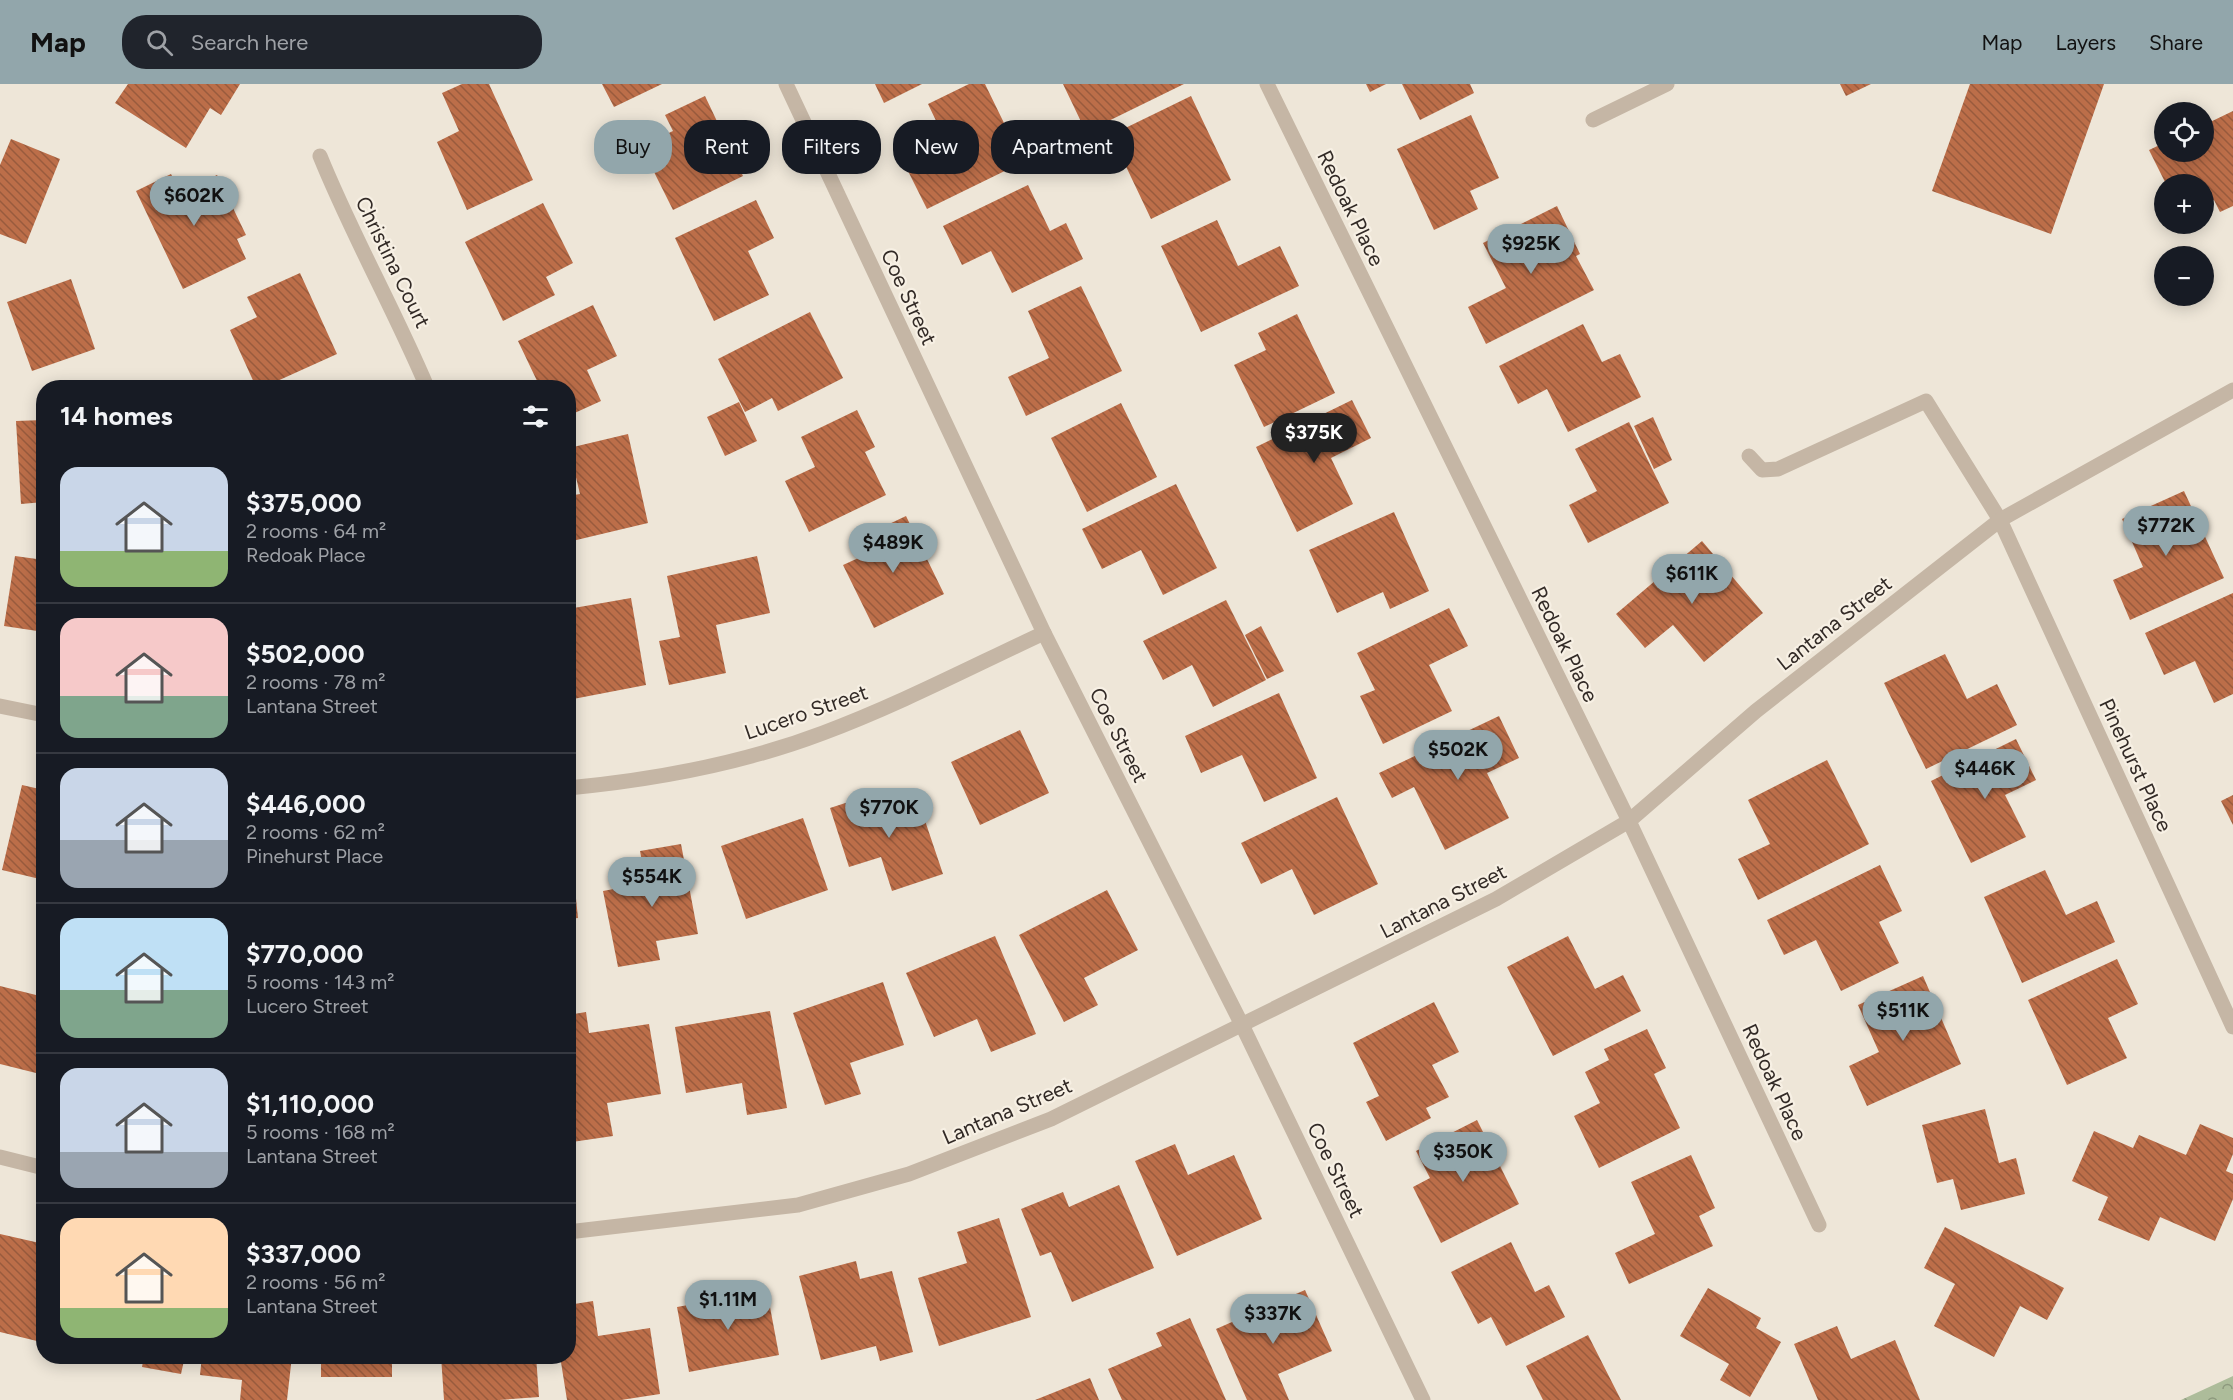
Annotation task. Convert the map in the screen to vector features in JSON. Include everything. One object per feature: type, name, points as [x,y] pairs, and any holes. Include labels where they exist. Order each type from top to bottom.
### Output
[{"type":"street","name":"Coe Street","points":[[786,84],[1044,633],[1242,1025],[1423,1400]]},
{"type":"street","name":"Redoak Place","points":[[1267,84],[1629,821],[1819,1225]]},
{"type":"street","points":[[1593,120],[1667,84]]},
{"type":"street","name":"Christina Court","points":[[321,156],[333,187],[424,380]]},
{"type":"street","name":"Lantana Street","points":[[576,1231],[798,1204],[909,1174],[1051,1119],[1496,899],[1629,821],[1756,711],[2000,520],[2233,390]]},
{"type":"street","name":"Pinehurst Place","points":[[1749,456],[1762,470],[1778,469],[1926,401],[2000,520],[2233,1027]]},
{"type":"street","name":"Lucero Street","points":[[576,787],[662,776],[768,751],[823,733],[903,699],[1044,633]]},
{"type":"street","points":[[0,706],[36,713]]},
{"type":"street","points":[[0,1157],[36,1166]]},
{"type":"green space","points":[[2233,1376],[2233,1400],[2181,1400]]},
{"type":"building","points":[[128,84],[240,84],[221,115],[210,108],[186,148],[115,103]]},
{"type":"building","points":[[462,84],[489,84],[533,180],[467,210],[437,142],[459,131],[442,93]]},
{"type":"building","points":[[602,84],[662,84],[614,107]]},
{"type":"building","points":[[875,84],[922,84],[884,103]]},
{"type":"building","points":[[969,84],[985,84],[1003,120],[991,120],[991,174],[998,174],[927,209],[910,174],[979,174],[979,120],[936,120],[928,104]]},
{"type":"building","points":[[1063,84],[1184,84],[1110,120],[1080,120]]},
{"type":"building","points":[[1366,84],[1386,84],[1370,92]]},
{"type":"building","points":[[1402,84],[1470,84],[1474,93],[1420,120]]},
{"type":"building","points":[[1840,84],[1871,84],[1846,96]]},
{"type":"building","points":[[1970,84],[2104,84],[2051,234],[1932,191]]},
{"type":"building","points":[[705,96],[716,120],[684,120],[684,174],[742,174],[743,176],[673,210],[655,174],[672,174],[672,120],[668,120],[665,115]]},
{"type":"building","points":[[1191,96],[1231,180],[1151,219],[1130,174],[1134,174],[1134,124]]},
{"type":"building","points":[[2233,111],[2233,206],[2220,212],[2214,200],[2214,174],[2161,174],[2155,162],[2214,162],[2214,120]]},
{"type":"building","points":[[1471,115],[1499,178],[1470,191],[1478,209],[1434,230],[1397,149]]},
{"type":"building","points":[[11,139],[60,159],[26,244],[0,234],[0,165]]},
{"type":"building","points":[[2154,148],[2154,160],[2149,150]]},
{"type":"building","points":[[171,174],[180,193],[217,175],[246,235],[237,239],[246,259],[183,289],[136,191]]},
{"type":"building","points":[[1028,185],[1050,231],[1066,223],[1083,259],[1012,293],[991,251],[962,265],[943,226]]},
{"type":"building","points":[[756,200],[774,238],[748,251],[769,295],[714,321],[675,238]]},
{"type":"building","points":[[543,203],[573,263],[546,277],[555,295],[503,321],[465,242]]},
{"type":"building","points":[[1557,206],[1580,254],[1576,256],[1594,290],[1486,344],[1468,307],[1506,288],[1483,243]]},
{"type":"building","points":[[1217,220],[1238,266],[1280,246],[1299,286],[1201,332],[1161,246]]},
{"type":"building","points":[[300,273],[337,354],[279,380],[253,380],[230,330],[257,317],[247,297]]},
{"type":"building","points":[[71,279],[95,349],[32,371],[7,302]]},
{"type":"building","points":[[1081,286],[1122,371],[1026,416],[1008,377],[1049,358],[1028,311]]},
{"type":"building","points":[[593,305],[617,356],[587,370],[601,401],[576,412],[576,380],[537,380],[518,341]]},
{"type":"building","points":[[810,312],[843,378],[778,411],[772,398],[745,412],[718,359]]},
{"type":"building","points":[[1297,314],[1335,393],[1264,427],[1234,365],[1266,350],[1258,333]]},
{"type":"building","points":[[1583,324],[1602,362],[1620,354],[1641,397],[1568,432],[1547,389],[1518,404],[1499,366]]},
{"type":"building","points":[[1352,400],[1371,438],[1331,458],[1353,504],[1297,532],[1256,447]]},
{"type":"building","points":[[739,402],[757,441],[725,456],[707,417]]},
{"type":"building","points":[[1121,403],[1157,477],[1087,512],[1051,438]]},
{"type":"building","points":[[857,410],[875,447],[865,452],[886,495],[809,532],[785,481],[815,467],[801,437]]},
{"type":"building","points":[[1653,417],[1672,460],[1654,469],[1634,426]]},
{"type":"building","points":[[36,420],[36,503],[21,504],[16,421]]},
{"type":"building","points":[[1629,422],[1669,503],[1588,543],[1569,505],[1597,491],[1575,449]]},
{"type":"building","points":[[628,434],[648,523],[576,540],[576,495],[580,494],[576,477],[576,446]]},
{"type":"building","points":[[1176,484],[1217,568],[1163,595],[1141,550],[1102,569],[1082,529]]},
{"type":"building","points":[[2184,491],[2224,578],[2130,620],[2113,580],[2143,567],[2122,519]]},
{"type":"building","points":[[1394,512],[1429,591],[1390,609],[1383,592],[1337,613],[1309,550]]},
{"type":"building","points":[[906,516],[944,594],[874,628],[843,565],[876,550],[868,534]]},
{"type":"building","points":[[1702,541],[1763,613],[1704,662],[1673,625],[1645,648],[1616,614]]},
{"type":"building","points":[[15,556],[36,559],[36,631],[4,626]]},
{"type":"building","points":[[757,556],[770,613],[716,625],[726,673],[669,685],[659,641],[680,637],[667,576]]},
{"type":"building","points":[[2233,593],[2233,694],[2214,703],[2195,661],[2164,675],[2145,633]]},
{"type":"building","points":[[631,598],[646,685],[576,698],[576,608]]},
{"type":"building","points":[[1226,600],[1266,680],[1213,707],[1192,665],[1163,680],[1143,641]]},
{"type":"building","points":[[1449,608],[1468,646],[1429,665],[1452,711],[1383,744],[1360,696],[1375,690],[1357,653]]},
{"type":"building","points":[[1261,626],[1284,671],[1267,679],[1245,635]]},
{"type":"building","points":[[1945,654],[1967,699],[1997,684],[2017,725],[1926,769],[1884,683]]},
{"type":"building","points":[[1279,693],[1317,778],[1264,802],[1242,755],[1201,773],[1185,736]]},
{"type":"building","points":[[1499,716],[1519,758],[1487,773],[1509,818],[1445,850],[1414,787],[1392,798],[1379,773]]},
{"type":"building","points":[[1020,730],[1049,793],[980,825],[951,762]]},
{"type":"building","points":[[2016,739],[2036,780],[2005,795],[2026,837],[1971,863],[1931,781]]},
{"type":"building","points":[[1827,760],[1869,844],[1758,900],[1738,859],[1770,844],[1748,800]]},
{"type":"building","points":[[22,785],[36,788],[36,878],[2,870]]},
{"type":"building","points":[[916,794],[943,874],[892,891],[881,857],[849,867],[830,808],[867,796],[872,808]]},
{"type":"building","points":[[2233,795],[2233,825],[2221,801]]},
{"type":"building","points":[[1337,797],[1378,884],[1314,915],[1292,869],[1261,884],[1241,843]]},
{"type":"building","points":[[803,818],[828,890],[746,919],[721,846]]},
{"type":"building","points":[[681,844],[698,934],[656,941],[660,960],[618,967],[603,891],[646,883],[640,851]]},
{"type":"building","points":[[1880,865],[1902,911],[1879,922],[1899,963],[1841,991],[1816,940],[1784,955],[1767,920]]},
{"type":"building","points":[[2045,870],[2066,915],[2097,901],[2115,942],[2022,983],[1984,897]]},
{"type":"building","points":[[1107,890],[1138,950],[1084,978],[1098,1005],[1064,1022],[1019,935]]},
{"type":"building","points":[[995,936],[1036,1034],[991,1052],[977,1019],[934,1037],[906,973]]},
{"type":"building","points":[[1568,936],[1595,989],[1623,975],[1641,1011],[1553,1056],[1507,967]]},
{"type":"building","points":[[2117,959],[2138,1004],[2108,1018],[2127,1058],[2067,1085],[2028,1000]]},
{"type":"building","points":[[1923,976],[1961,1064],[1867,1106],[1849,1066],[1879,1052],[1858,1005]]},
{"type":"building","points":[[883,982],[904,1045],[850,1063],[861,1094],[825,1105],[793,1013]]},
{"type":"building","points":[[0,986],[36,995],[36,1073],[0,1064]]},
{"type":"building","points":[[1434,1002],[1459,1052],[1432,1065],[1449,1097],[1426,1108],[1431,1118],[1386,1141],[1366,1102],[1379,1096],[1353,1043]]},
{"type":"building","points":[[770,1011],[787,1108],[747,1115],[742,1083],[686,1093],[675,1027]]},
{"type":"building","points":[[586,1012],[589,1033],[649,1024],[661,1094],[607,1103],[613,1136],[576,1141],[576,1014]]},
{"type":"building","points":[[1647,1029],[1666,1068],[1654,1074],[1680,1128],[1599,1168],[1574,1116],[1600,1103],[1585,1072],[1609,1060],[1604,1049]]},
{"type":"building","points":[[1985,1109],[1999,1163],[2016,1158],[2025,1194],[1961,1210],[1953,1179],[1937,1183],[1922,1125]]},
{"type":"building","points":[[1477,1120],[1519,1204],[1441,1243],[1413,1187],[1430,1178],[1416,1151]]},
{"type":"building","points":[[2200,1124],[2233,1138],[2233,1154],[2226,1171],[2233,1174],[2233,1199],[2215,1241],[2160,1217],[2149,1241],[2098,1220],[2108,1197],[2072,1181],[2094,1131],[2133,1148],[2139,1135],[2186,1155]]},
{"type":"building","points":[[1175,1144],[1188,1175],[1234,1155],[1262,1219],[1177,1256],[1135,1161]]},
{"type":"building","points":[[1691,1155],[1715,1208],[1699,1216],[1713,1246],[1629,1284],[1615,1253],[1655,1234],[1631,1182]]},
{"type":"building","points":[[1119,1185],[1154,1268],[1072,1302],[1051,1252],[1040,1256],[1021,1209],[1063,1192],[1069,1207]]},
{"type":"building","points":[[999,1218],[1031,1317],[939,1346],[918,1278],[967,1263],[957,1232]]},
{"type":"building","points":[[1945,1227],[2064,1288],[2047,1320],[2020,1306],[1994,1357],[1934,1326],[1955,1284],[1924,1268]]},
{"type":"building","points":[[0,1234],[36,1242],[36,1341],[0,1332]]},
{"type":"building","points":[[1511,1242],[1535,1292],[1549,1285],[1565,1317],[1506,1346],[1491,1317],[1478,1324],[1451,1272]]},
{"type":"building","points":[[856,1261],[860,1279],[892,1271],[913,1352],[880,1361],[876,1346],[821,1360],[799,1276]]},
{"type":"building","points":[[1708,1288],[1761,1318],[1756,1328],[1781,1342],[1750,1397],[1720,1380],[1729,1364],[1680,1336]]},
{"type":"building","points":[[1305,1290],[1332,1351],[1278,1374],[1289,1400],[1247,1400],[1216,1329]]},
{"type":"building","points":[[767,1291],[779,1355],[689,1372],[677,1307]]},
{"type":"building","points":[[593,1301],[598,1336],[650,1328],[660,1394],[621,1400],[567,1400],[561,1364],[576,1364],[576,1304]]},
{"type":"building","points":[[1190,1318],[1226,1400],[1122,1400],[1108,1369],[1162,1346],[1156,1333]]},
{"type":"building","points":[[1837,1326],[1851,1359],[1895,1340],[1920,1400],[1818,1400],[1794,1344]]},
{"type":"building","points":[[1588,1335],[1621,1400],[1543,1400],[1526,1366]]},
{"type":"building","points":[[143,1364],[183,1364],[181,1374],[142,1367]]},
{"type":"building","points":[[201,1364],[291,1364],[287,1400],[240,1400],[242,1380],[200,1375]]},
{"type":"building","points":[[321,1364],[392,1364],[392,1377],[321,1377]]},
{"type":"building","points":[[442,1364],[537,1364],[539,1397],[444,1400]]},
{"type":"building","points":[[1090,1378],[1099,1400],[1035,1400]]}]
